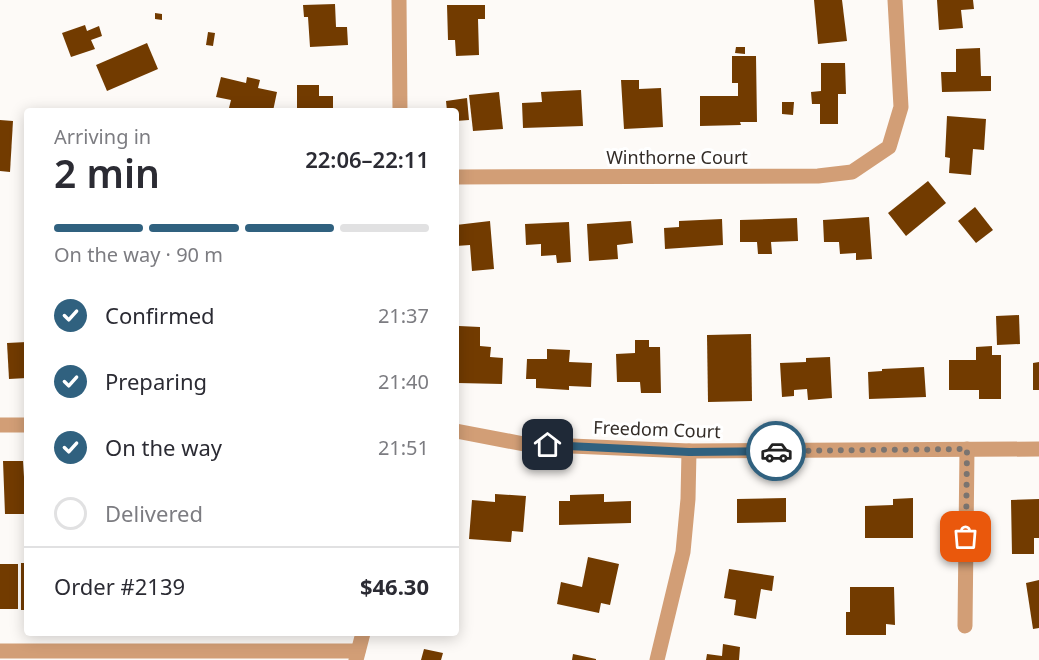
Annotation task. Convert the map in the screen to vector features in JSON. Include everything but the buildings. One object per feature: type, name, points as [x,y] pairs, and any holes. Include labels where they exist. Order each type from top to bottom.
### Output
[{"type":"street","points":[[399,0],[400,108]]},
{"type":"street","name":"Winthorne Court","points":[[459,177],[818,176],[852,172],[889,147],[901,107],[895,0]]},
{"type":"street","points":[[0,425],[24,425]]},
{"type":"street","name":"Freedom Court","points":[[459,432],[524,444],[689,452],[1039,449]]},
{"type":"street","points":[[965,626],[967,449]]},
{"type":"street","points":[[657,660],[683,552],[688,499],[689,452]]},
{"type":"street","points":[[0,651],[357,655],[362,636]]},
{"type":"way so far","points":[[776,451],[967,449],[966,537]]},
{"type":"route","points":[[548,445],[689,452],[776,451]]}]
